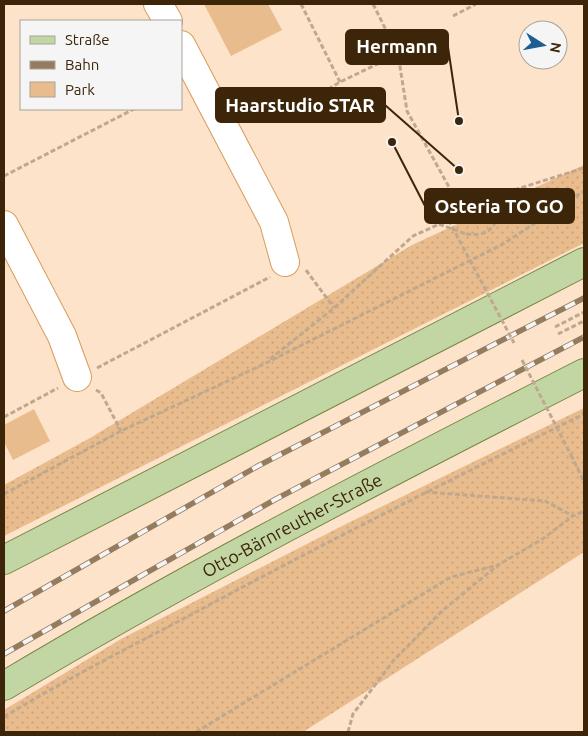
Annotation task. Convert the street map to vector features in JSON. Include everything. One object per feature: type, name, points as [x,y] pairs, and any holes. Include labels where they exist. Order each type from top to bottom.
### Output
[{"type":"main road","points":[[4,560],[584,262]]},
{"type":"main road","name":"Otto-Bärnreuther-Straße","points":[[4,686],[256,543],[584,373]]},
{"type":"street","points":[[158,4],[167,20]]},
{"type":"street","points":[[182,47],[274,222],[285,262]]},
{"type":"street","points":[[4,225],[62,336],[77,376]]},
{"type":"path","points":[[301,4],[340,82]]},
{"type":"path","points":[[373,4],[398,54],[407,111],[454,196]]},
{"type":"path","points":[[453,16],[476,4]]},
{"type":"path","points":[[309,101],[340,82],[398,54],[423,31]]},
{"type":"path","points":[[4,176],[132,110]]},
{"type":"path","points":[[264,364],[334,308],[413,236],[517,189],[584,168]]},
{"type":"path","points":[[440,224],[466,234],[479,236],[491,229],[498,217],[496,204],[486,193],[470,190],[440,204],[514,343]]},
{"type":"path","points":[[4,494],[121,432],[264,364],[503,244],[584,191]]},
{"type":"path","points":[[4,417],[77,376],[267,280],[285,262],[305,268],[334,308]]},
{"type":"path","points":[[554,327],[584,312]]},
{"type":"path","points":[[558,334],[584,321]]},
{"type":"path","points":[[522,360],[584,482]]},
{"type":"path","points":[[77,376],[100,393],[121,432]]},
{"type":"path","points":[[4,717],[42,694],[424,492],[584,414]]},
{"type":"path","points":[[424,492],[545,502],[573,516]]},
{"type":"path","points":[[348,732],[353,714],[394,660],[442,611],[498,565],[541,540],[573,516],[584,511]]},
{"type":"path","points":[[196,732],[451,577],[498,565]]},
{"type":"green space","points":[[204,4],[268,4],[282,30],[231,56]]},
{"type":"green space","points":[[584,165],[584,243],[4,536],[4,485],[90,438],[412,245]]},
{"type":"green space","points":[[584,408],[584,552],[303,732],[4,732],[4,710],[121,639],[346,524]]},
{"type":"green space","points":[[34,409],[50,441],[13,460],[4,442],[4,425]]},
{"type":"railway","points":[[4,611],[258,466],[584,298]]},
{"type":"railway","points":[[4,654],[276,499],[584,337]]},
{"type":"place","name":"Hermann","points":[[459,121]]},
{"type":"place","name":"Osteria TO GO","points":[[392,142]]},
{"type":"place","name":"Haarstudio STAR","points":[[459,170]]}]
